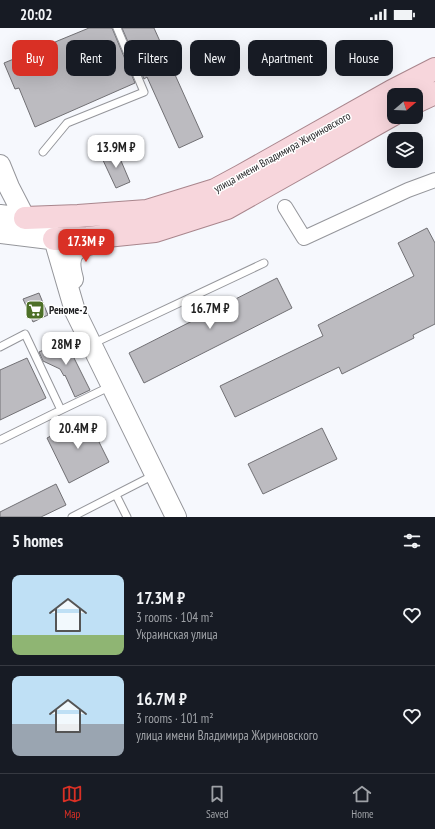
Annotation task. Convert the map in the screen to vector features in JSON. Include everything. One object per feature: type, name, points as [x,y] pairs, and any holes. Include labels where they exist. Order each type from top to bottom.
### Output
[{"type":"main road","name":"улица имени Владимира Жириновского","points":[[25,218],[78,216],[146,210],[215,190],[392,91],[435,69]]},
{"type":"main road","points":[[423,99],[435,93]]},
{"type":"main road","name":"улица имени Владимира Жириновского","points":[[54,239],[87,238],[155,231],[226,208],[387,118]]},
{"type":"main road","points":[[0,164],[9,187],[25,218],[33,226],[48,231],[54,239],[75,311],[176,517]]},
{"type":"main road","points":[[0,215],[25,218]]},
{"type":"main road","points":[[91,343],[70,266],[70,258],[80,247],[88,244],[128,240],[155,231]]},
{"type":"main road","points":[[0,233],[54,239]]},
{"type":"street","points":[[285,207],[304,238],[408,190],[435,180]]},
{"type":"lane","points":[[43,152],[67,123],[144,92],[118,28]]},
{"type":"lane","points":[[91,343],[264,263]]},
{"type":"lane","points":[[0,346],[25,334],[61,410]]},
{"type":"lane","points":[[0,440],[111,386]]},
{"type":"lane","points":[[72,517],[154,474]]},
{"type":"lane","points":[[116,495],[128,517]]},
{"type":"building","points":[[89,28],[112,28],[124,57],[124,76],[132,76],[135,83],[35,127],[19,88],[15,89],[4,63],[12,60],[12,76],[58,76],[58,41]]},
{"type":"building","points":[[122,28],[154,28],[159,40],[127,40]]},
{"type":"building","points":[[143,76],[176,76],[203,137],[179,148],[147,77],[144,79]]},
{"type":"building","points":[[116,149],[130,182],[116,188],[101,156]]},
{"type":"building","points":[[427,228],[435,243],[435,324],[413,335],[414,338],[342,374],[339,367],[235,417],[220,386],[323,336],[318,325],[414,276],[398,243]]},
{"type":"building","points":[[277,278],[292,308],[144,383],[129,353]]},
{"type":"building","points":[[39,293],[48,315],[33,322],[23,299]]},
{"type":"building","points":[[65,340],[90,390],[75,397],[65,375],[64,376],[60,369],[43,361],[39,352]]},
{"type":"building","points":[[27,358],[46,398],[0,420],[0,370]]},
{"type":"building","points":[[87,418],[109,462],[69,483],[47,438]]},
{"type":"building","points":[[322,428],[337,459],[263,494],[248,464]]},
{"type":"building","points":[[56,484],[66,505],[41,517],[0,517],[0,512]]},
{"type":"place","name":"Реноме-2","points":[[35,310]]}]
